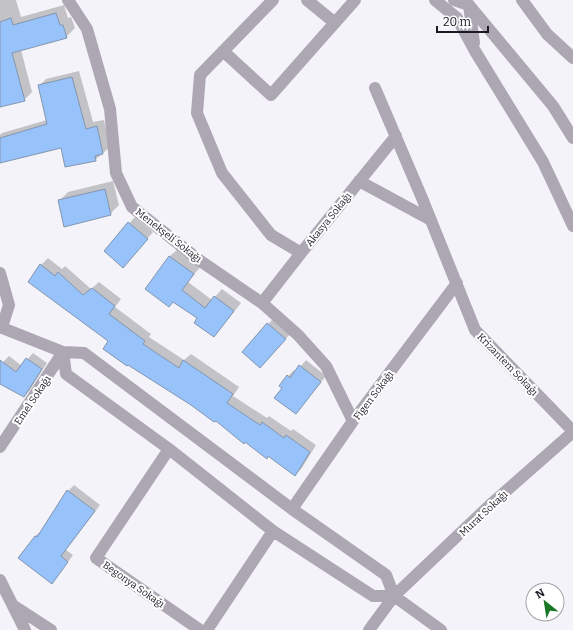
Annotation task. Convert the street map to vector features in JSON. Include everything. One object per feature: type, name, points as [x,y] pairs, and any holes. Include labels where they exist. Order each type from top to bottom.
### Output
[{"type":"street","name":"Menekşeli Sokağı","points":[[68,0],[87,29],[110,109],[116,173],[132,206],[199,260],[262,303],[298,335],[326,366],[353,421]]},
{"type":"street","points":[[273,0],[200,75],[197,113],[222,173],[271,235],[301,253]]},
{"type":"street","points":[[307,0],[335,23]]},
{"type":"street","points":[[223,51],[271,95],[355,0]]},
{"type":"street","points":[[435,0],[457,18],[475,51],[543,162],[573,226]]},
{"type":"street","points":[[454,0],[467,2],[554,106],[573,138]]},
{"type":"street","points":[[522,0],[547,34],[573,58]]},
{"type":"street","points":[[467,2],[475,51]]},
{"type":"street","name":"Krizantem Sokağı","points":[[375,88],[431,220],[475,330],[573,431]]},
{"type":"street","name":"Akasya Sokağı","points":[[262,303],[396,136]]},
{"type":"street","points":[[359,181],[431,220]]},
{"type":"street","points":[[0,273],[9,305],[1,327],[63,352],[84,353],[292,509],[386,575],[394,596],[441,630]]},
{"type":"street","name":"Figen Sokağı","points":[[292,509],[353,421],[457,283]]},
{"type":"street","points":[[63,352],[66,374],[169,449],[273,531],[373,596],[394,596]]},
{"type":"street","name":"Emel Sokağı","points":[[0,447],[63,352]]},
{"type":"street","name":"Murat Sokağı","points":[[369,630],[394,596],[490,505],[573,431]]},
{"type":"street","name":"Begonya Sokağı","points":[[169,449],[96,558],[200,630]]},
{"type":"street","points":[[207,630],[273,531]]},
{"type":"street","points":[[0,580],[25,630]]},
{"type":"street","points":[[12,605],[51,630]]},
{"type":"building","points":[[56,13],[60,25],[63,25],[67,38],[12,53],[25,101],[0,107],[0,22],[11,18],[13,25]]},
{"type":"building","points":[[72,77],[86,129],[97,126],[103,154],[95,156],[96,161],[65,167],[61,148],[0,163],[0,138],[47,124],[38,85]]},
{"type":"building","points":[[105,189],[111,215],[64,227],[58,200]]},
{"type":"building","points":[[128,222],[148,239],[123,268],[104,251]]},
{"type":"building","points":[[169,256],[194,274],[182,290],[205,308],[214,296],[234,311],[214,337],[194,323],[197,318],[173,302],[169,307],[145,289]]},
{"type":"building","points":[[40,264],[55,276],[58,272],[83,295],[92,288],[115,306],[109,314],[145,341],[143,344],[179,368],[183,360],[233,394],[227,403],[260,425],[262,422],[284,438],[286,435],[310,452],[295,476],[268,456],[267,459],[245,442],[244,444],[216,421],[214,422],[191,405],[128,365],[127,366],[103,349],[108,341],[28,282]]},
{"type":"building","points":[[267,323],[286,339],[260,368],[242,352]]},
{"type":"building","points":[[26,358],[42,369],[24,397],[0,384],[0,360],[16,372]]},
{"type":"building","points":[[299,365],[321,382],[296,414],[274,398],[282,388],[279,386],[287,375],[290,378]]},
{"type":"building","points":[[67,490],[95,511],[61,556],[68,562],[52,584],[18,558],[35,536],[37,537]]}]
